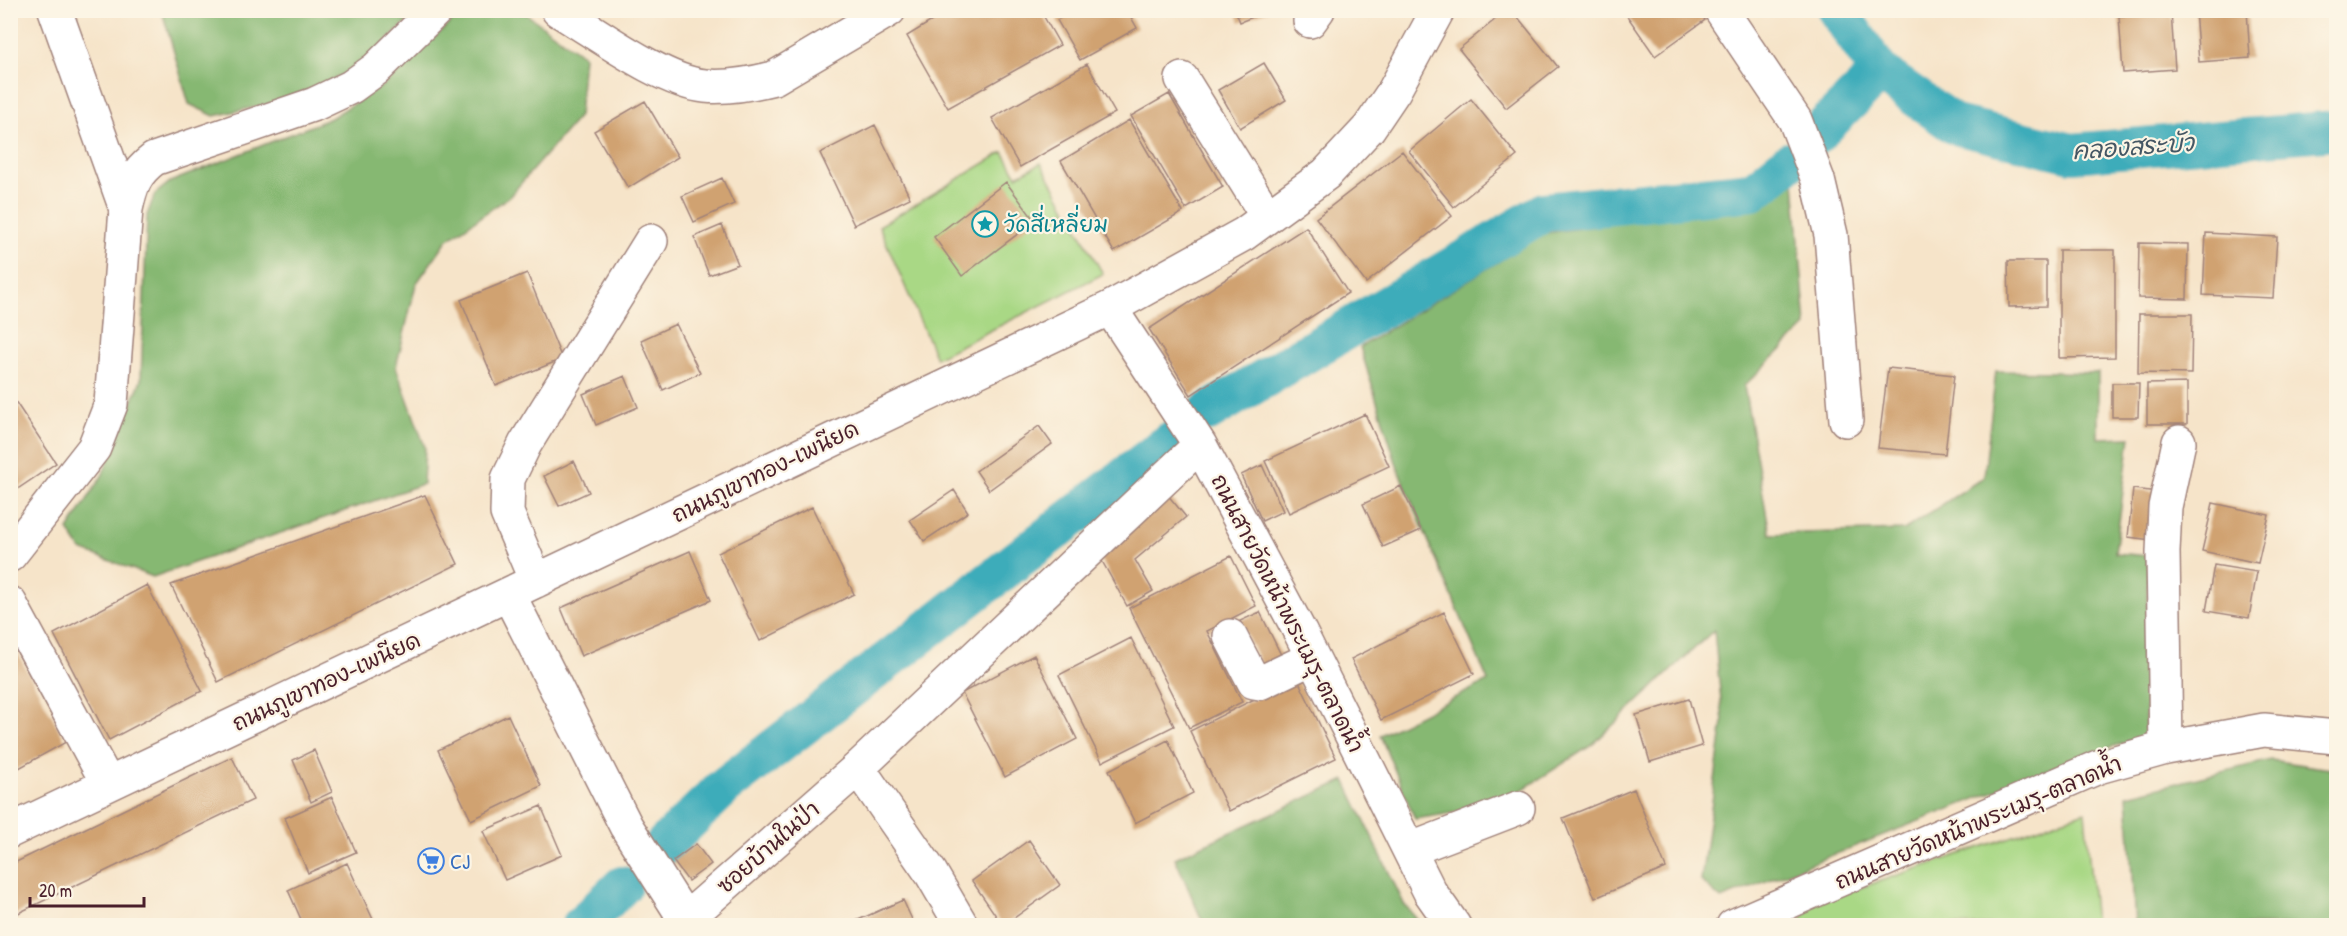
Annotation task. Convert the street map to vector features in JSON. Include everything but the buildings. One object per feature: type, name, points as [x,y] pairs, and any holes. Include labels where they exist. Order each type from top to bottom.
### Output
[{"type":"street","points":[[55,10],[126,209]]},
{"type":"street","points":[[10,555],[94,448],[111,404],[126,209],[131,184],[139,170],[154,159],[315,104],[351,87],[376,69],[436,10]]},
{"type":"street","points":[[558,10],[669,76],[705,86],[760,82],[774,78],[889,10]]},
{"type":"street","name":"ถนนภูเขาทอง-เพนียด","points":[[10,831],[1110,308],[1244,234],[1326,174],[1369,128],[1395,91],[1438,10]]},
{"type":"street","points":[[1721,10],[1795,120],[1818,180],[1831,235],[1846,420]]},
{"type":"street","points":[[1182,79],[1267,216]]},
{"type":"street","points":[[651,242],[525,444],[508,479],[507,513],[523,588],[626,826],[682,922]]},
{"type":"street","name":"ถนนสายวัดหน้าพระเมรุ-ตลาดน้ำ","points":[[1110,308],[1200,445],[1312,658],[1430,892],[1454,926]]},
{"type":"street","points":[[2166,748],[2163,552],[2165,507],[2180,442]]},
{"type":"street","name":"ซอยบ้านในป่า","points":[[682,922],[858,768],[1200,445]]},
{"type":"street","points":[[10,603],[108,784]]},
{"type":"street","points":[[1230,636],[1254,682],[1260,683],[1312,658]]},
{"type":"street","name":"ถนนสายวัดหน้าพระเมรุ-ตลาดน้ำ","points":[[1733,926],[1765,919],[2098,767],[2166,748],[2264,730],[2337,737]]},
{"type":"street","points":[[858,768],[931,873],[962,926]]},
{"type":"street","points":[[1409,850],[1518,808]]},
{"type":"green space","points":[[162,11],[419,11],[366,60],[332,81],[279,102],[214,116],[189,104]]},
{"type":"green space","points":[[463,11],[522,11],[584,56],[579,116],[510,196],[447,240],[416,284],[396,367],[425,447],[423,484],[153,577],[81,550],[68,530],[102,476],[141,380],[147,215],[155,194],[170,182],[331,118],[385,84]]},
{"type":"green space","points":[[1003,152],[1017,176],[1041,163],[1103,274],[936,358],[879,226]]},
{"type":"green space","points":[[1794,181],[1806,326],[1744,386],[1770,534],[1904,530],[1984,477],[1996,371],[2098,373],[2098,438],[2130,437],[2115,553],[2148,556],[2145,736],[2084,756],[1721,899],[1701,881],[1723,722],[1714,630],[1592,745],[1497,806],[1415,819],[1380,735],[1488,681],[1399,472],[1360,347],[1545,233],[1753,205]]},
{"type":"green space","points":[[2271,760],[2336,770],[2336,925],[2135,925],[2127,795]]},
{"type":"green space","points":[[1345,780],[1404,904],[1422,925],[1204,925],[1175,858]]},
{"type":"green space","points":[[2085,812],[2095,925],[1796,926],[1812,904]]},
{"type":"waterway","name":"คลองสระบัว","points":[[1837,10],[1880,72],[1955,125],[2072,153],[2336,130]]},
{"type":"waterway","points":[[1815,136],[1880,72]]},
{"type":"waterway","points":[[1208,412],[1544,212],[1753,191],[1789,162]]},
{"type":"waterway","points":[[664,845],[724,787],[1171,441]]},
{"type":"waterway","points":[[581,926],[622,886]]},
{"type":"place","name":"วัดสี่เหลี่ยม","points":[[985,224]]},
{"type":"place","name":"CJ","points":[[431,861]]}]
